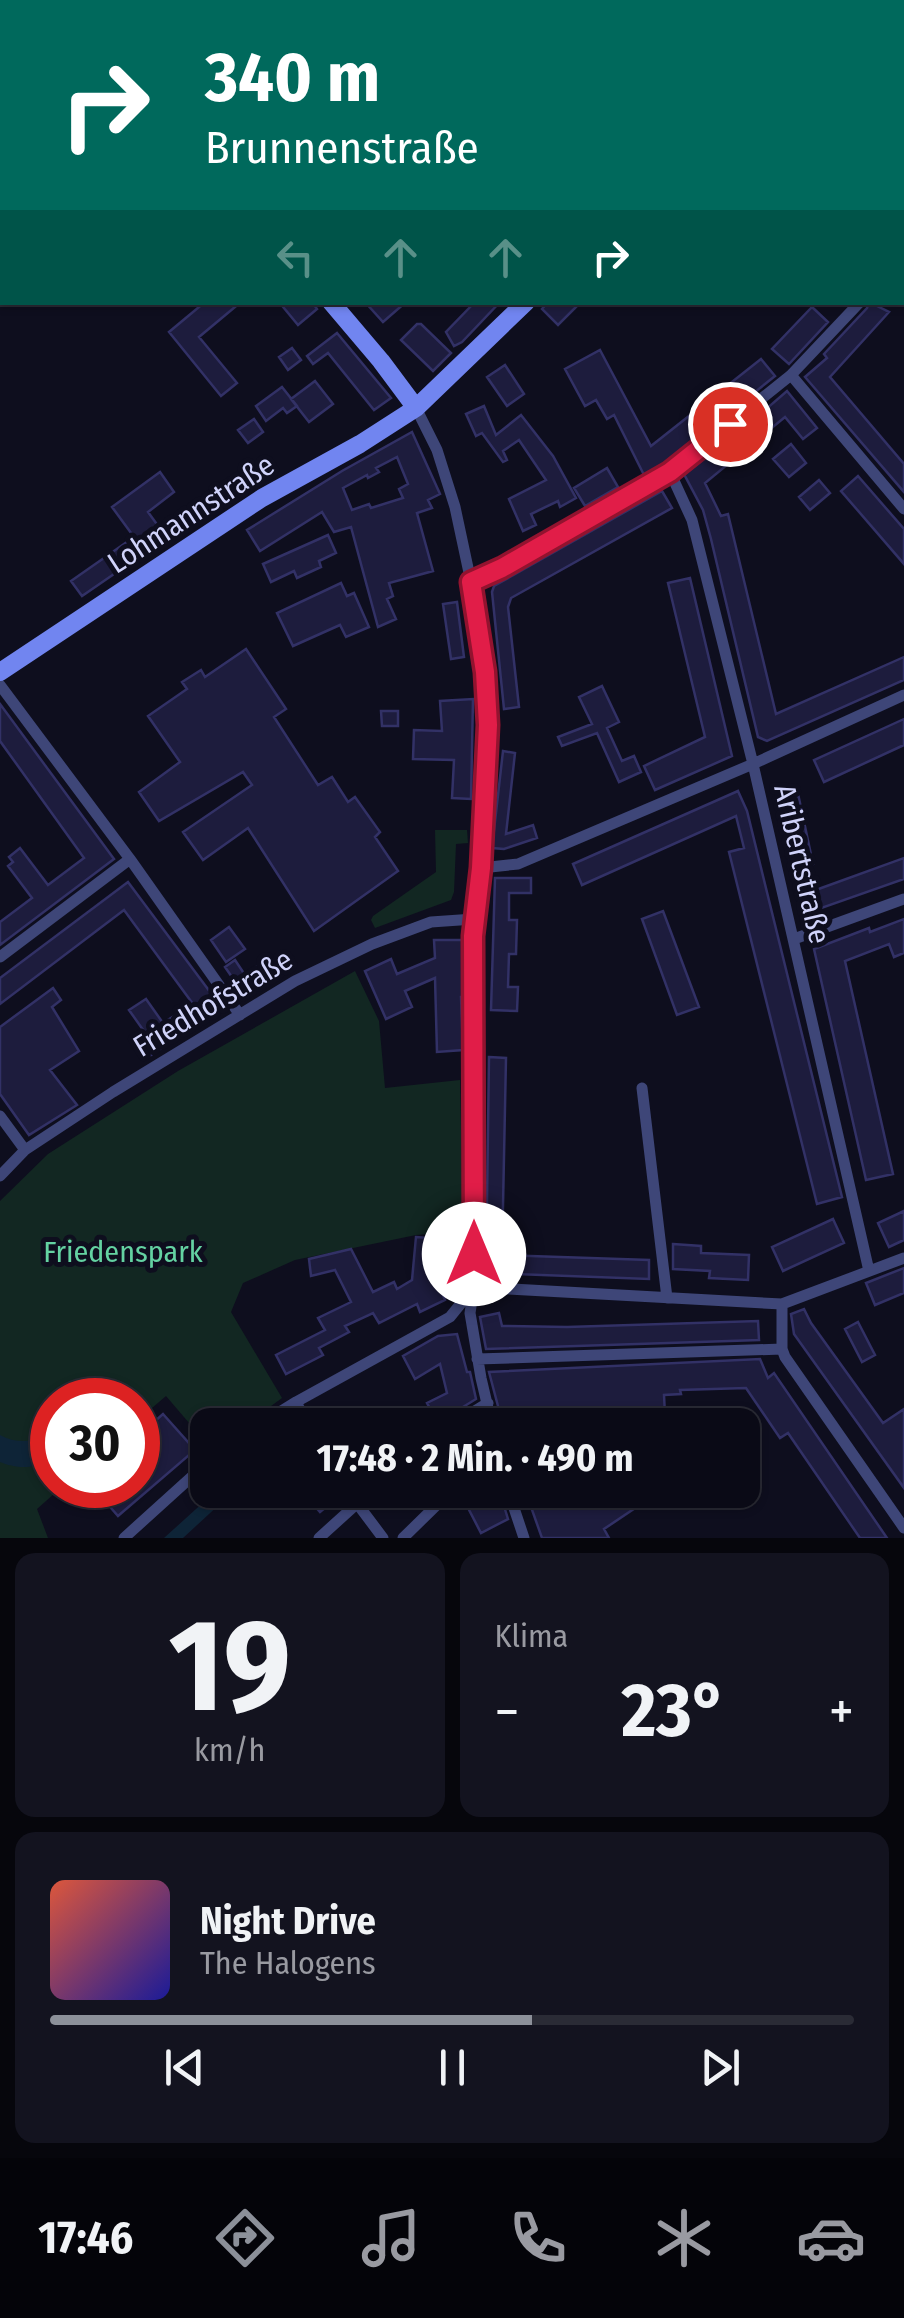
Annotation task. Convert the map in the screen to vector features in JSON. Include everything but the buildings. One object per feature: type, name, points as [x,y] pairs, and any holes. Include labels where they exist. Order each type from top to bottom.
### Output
[{"type":"main road","points":[[334,305],[416,408]]},
{"type":"main road","name":"Lohmannstraße","points":[[0,672],[262,498],[416,408],[523,305]]},
{"type":"street","points":[[471,582],[670,472],[790,375],[857,305]]},
{"type":"street","points":[[790,375],[904,509]]},
{"type":"street","points":[[416,408],[437,450],[455,507],[471,582],[487,693],[488,751],[474,919],[474,1287],[470,1313],[489,1408]]},
{"type":"street","name":"Aribertstraße","points":[[670,472],[692,520],[753,764],[869,1271]]},
{"type":"street","points":[[0,685],[240,1014]]},
{"type":"street","points":[[481,868],[518,864],[904,695]]},
{"type":"street","points":[[0,958],[130,859]]},
{"type":"street","points":[[794,938],[904,899]]},
{"type":"street","name":"Friedhofstraße","points":[[0,1176],[25,1150],[295,981],[432,922],[474,919]]},
{"type":"street","points":[[642,1088],[667,1298]]},
{"type":"street","points":[[0,1116],[25,1150]]},
{"type":"street","points":[[474,1287],[782,1304],[904,1258]]},
{"type":"street","points":[[286,1408],[450,1317],[474,1287]]},
{"type":"street","points":[[782,1304],[782,1349],[787,1361],[904,1528]]},
{"type":"street","points":[[477,1358],[782,1349]]},
{"type":"street","points":[[296,1402],[299,1408]]},
{"type":"street","points":[[480,1408],[488,1403]]},
{"type":"street","points":[[124,1538],[190,1478]]},
{"type":"street","points":[[319,1538],[352,1508]]},
{"type":"street","points":[[359,1508],[384,1538]]},
{"type":"street","points":[[403,1538],[434,1508]]},
{"type":"street","points":[[514,1508],[524,1538]]},
{"type":"green space","points":[[435,830],[467,830],[468,843],[456,844],[451,900],[375,928],[373,916],[436,872]]},
{"type":"green space","name":"Friedenspark","points":[[355,971],[379,1021],[385,1088],[460,1080],[463,1231],[416,1235],[295,1260],[243,1283],[231,1312],[282,1398],[268,1408],[190,1408],[190,1424],[166,1396],[160,1401],[160,1378],[30,1378],[30,1508],[38,1508],[48,1538],[0,1538],[0,1201],[48,1154],[178,1071]]},
{"type":"water","points":[[0,1435],[30,1440],[30,1466],[0,1462]]},
{"type":"water","points":[[197,1508],[216,1508],[183,1538],[164,1538]]},
{"type":"route","points":[[474,1254],[473,936],[481,868],[488,725],[485,672],[471,582],[670,472],[730,424]]}]
